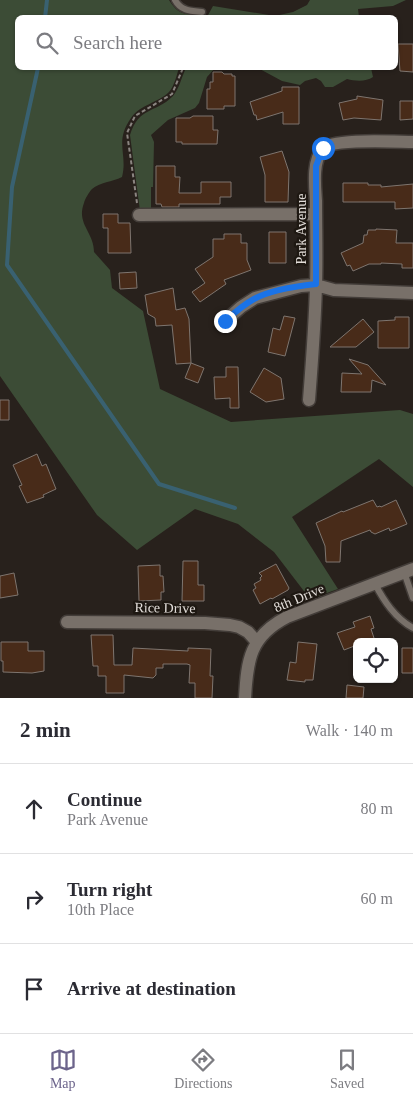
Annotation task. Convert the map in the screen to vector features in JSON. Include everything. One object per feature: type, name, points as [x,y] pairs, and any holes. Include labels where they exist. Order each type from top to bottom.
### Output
[{"type":"street","name":"Park Avenue","points":[[309,400],[316,284],[316,166],[323,148],[345,142],[413,142]]},
{"type":"street","points":[[139,215],[316,214]]},
{"type":"street","points":[[225,321],[255,298],[296,287],[316,284],[334,290],[413,294]]},
{"type":"street","name":"8th Drive","points":[[245,698],[248,663],[257,642],[270,628],[287,617],[408,570]]},
{"type":"street","name":"Rice Drive","points":[[67,622],[230,626],[248,632],[257,642]]},
{"type":"lane","points":[[175,0],[180,8],[202,12]]},
{"type":"lane","points":[[408,570],[413,598]]},
{"type":"lane","points":[[375,584],[384,601],[412,627]]},
{"type":"lane","points":[[412,627],[413,618]]},
{"type":"path","points":[[139,215],[127,133],[135,116],[172,94],[182,70]]},
{"type":"green space","points":[[0,0],[169,0],[176,9],[183,13],[203,14],[15,15],[15,70],[178,70],[171,90],[165,96],[135,113],[126,126],[122,141],[124,161],[122,177],[92,189],[85,200],[82,210],[82,217],[94,252],[110,270],[112,288],[143,311],[160,389],[231,422],[400,410],[413,414],[413,487],[379,459],[292,517],[338,589],[310,599],[274,552],[238,524],[195,509],[137,550],[97,515],[0,376]]},
{"type":"green space","points":[[310,0],[406,0],[393,6],[358,9],[359,15],[280,15],[293,12],[307,5]]},
{"type":"green space","points":[[213,6],[269,15],[208,15]]},
{"type":"green space","points":[[185,70],[213,70],[207,77],[199,103],[195,108],[168,120],[151,135],[154,142],[151,211],[140,211],[130,135],[138,119],[166,102],[173,96]]},
{"type":"green space","points":[[262,70],[371,70],[373,77],[360,81],[347,79],[333,87],[325,87],[316,78],[305,81],[300,85],[282,81]]},
{"type":"building","points":[[398,44],[413,44],[413,72],[400,71]]},
{"type":"building","points":[[213,72],[222,72],[235,76],[235,106],[224,106],[224,109],[207,109],[207,89],[210,89],[210,82],[213,82]]},
{"type":"building","points":[[282,87],[299,87],[299,124],[283,124],[283,112],[257,120],[250,102],[282,91]]},
{"type":"building","points":[[357,96],[383,100],[381,120],[354,118],[343,120],[339,103],[357,99]]},
{"type":"building","points":[[400,101],[413,101],[413,119],[400,120]]},
{"type":"building","points":[[193,116],[213,116],[213,130],[218,130],[217,144],[182,144],[182,142],[176,142],[176,118],[190,118]]},
{"type":"building","points":[[282,151],[289,172],[288,202],[265,202],[265,175],[260,157]]},
{"type":"building","points":[[156,166],[175,166],[175,177],[180,177],[179,193],[201,193],[201,182],[231,182],[231,197],[220,197],[220,204],[179,204],[179,207],[162,207],[161,204],[156,204]]},
{"type":"building","points":[[343,183],[368,183],[368,185],[381,185],[381,187],[413,184],[413,208],[395,209],[395,202],[343,202]]},
{"type":"building","points":[[103,214],[118,214],[118,223],[130,223],[131,253],[108,253],[108,228],[103,228]]},
{"type":"building","points":[[368,230],[397,230],[396,243],[413,243],[413,268],[402,268],[402,264],[381,263],[369,264],[353,271],[350,265],[347,266],[341,253],[363,243],[364,235],[367,235]]},
{"type":"building","points":[[269,232],[286,232],[286,263],[269,263]]},
{"type":"building","points":[[224,234],[241,234],[241,243],[247,243],[247,260],[251,270],[224,280],[226,284],[200,302],[192,292],[205,283],[195,269],[213,257],[213,239],[224,239]]},
{"type":"building","points":[[136,272],[137,288],[120,289],[119,273]]},
{"type":"building","points":[[173,288],[176,310],[185,308],[189,319],[191,363],[176,364],[172,325],[156,326],[155,318],[148,314],[145,295]]},
{"type":"building","points":[[284,316],[295,318],[285,356],[268,352],[273,328],[280,330]]},
{"type":"building","points":[[395,317],[409,317],[409,348],[378,348],[378,321],[395,320]]},
{"type":"building","points":[[363,319],[374,332],[356,347],[330,347]]},
{"type":"building","points":[[349,359],[368,365],[386,385],[372,380],[371,392],[341,392],[342,373],[362,374]]},
{"type":"building","points":[[191,363],[204,368],[198,383],[185,378]]},
{"type":"building","points":[[226,367],[238,367],[239,408],[230,408],[230,398],[215,399],[214,377],[226,377]]},
{"type":"building","points":[[264,368],[281,378],[284,399],[266,402],[250,392]]},
{"type":"building","points":[[0,400],[9,400],[9,420],[0,420]]},
{"type":"building","points":[[37,454],[42,466],[46,464],[56,489],[43,495],[44,497],[27,503],[19,486],[22,485],[13,465]]},
{"type":"building","points":[[373,500],[377,507],[381,507],[396,500],[407,524],[390,531],[389,528],[375,534],[370,530],[341,541],[340,562],[326,562],[325,546],[316,523]]},
{"type":"building","points":[[183,561],[198,561],[198,585],[204,585],[204,601],[182,601]]},
{"type":"building","points":[[276,564],[289,588],[260,604],[253,590],[256,588],[254,584],[261,580],[262,576],[259,573]]},
{"type":"building","points":[[160,565],[160,576],[163,576],[164,592],[161,592],[161,600],[139,601],[138,566]]},
{"type":"building","points":[[14,573],[18,595],[0,598],[0,576]]},
{"type":"building","points":[[370,616],[374,628],[371,629],[374,638],[353,638],[353,647],[344,650],[337,633],[355,627],[353,622]]},
{"type":"building","points":[[91,635],[113,635],[114,665],[132,665],[133,648],[188,651],[188,648],[211,649],[210,676],[213,676],[212,698],[195,698],[195,683],[189,683],[190,665],[187,664],[163,664],[163,668],[156,668],[156,675],[153,678],[124,675],[124,693],[106,693],[106,676],[98,676],[98,666],[93,666]]},
{"type":"building","points":[[1,642],[28,642],[28,651],[44,651],[44,671],[32,673],[3,672]]},
{"type":"building","points":[[298,642],[317,644],[313,680],[305,680],[305,682],[287,680],[290,662],[296,663]]},
{"type":"building","points":[[402,648],[413,648],[413,673],[402,673]]},
{"type":"building","points":[[347,685],[364,687],[363,698],[346,698]]},
{"type":"waterway","points":[[45,15],[47,0]]},
{"type":"waterway","points":[[38,70],[12,187],[7,265],[159,484],[235,508]]},
{"type":"route","points":[[225,321],[255,298],[290,288],[316,284],[316,166],[323,148]]}]
